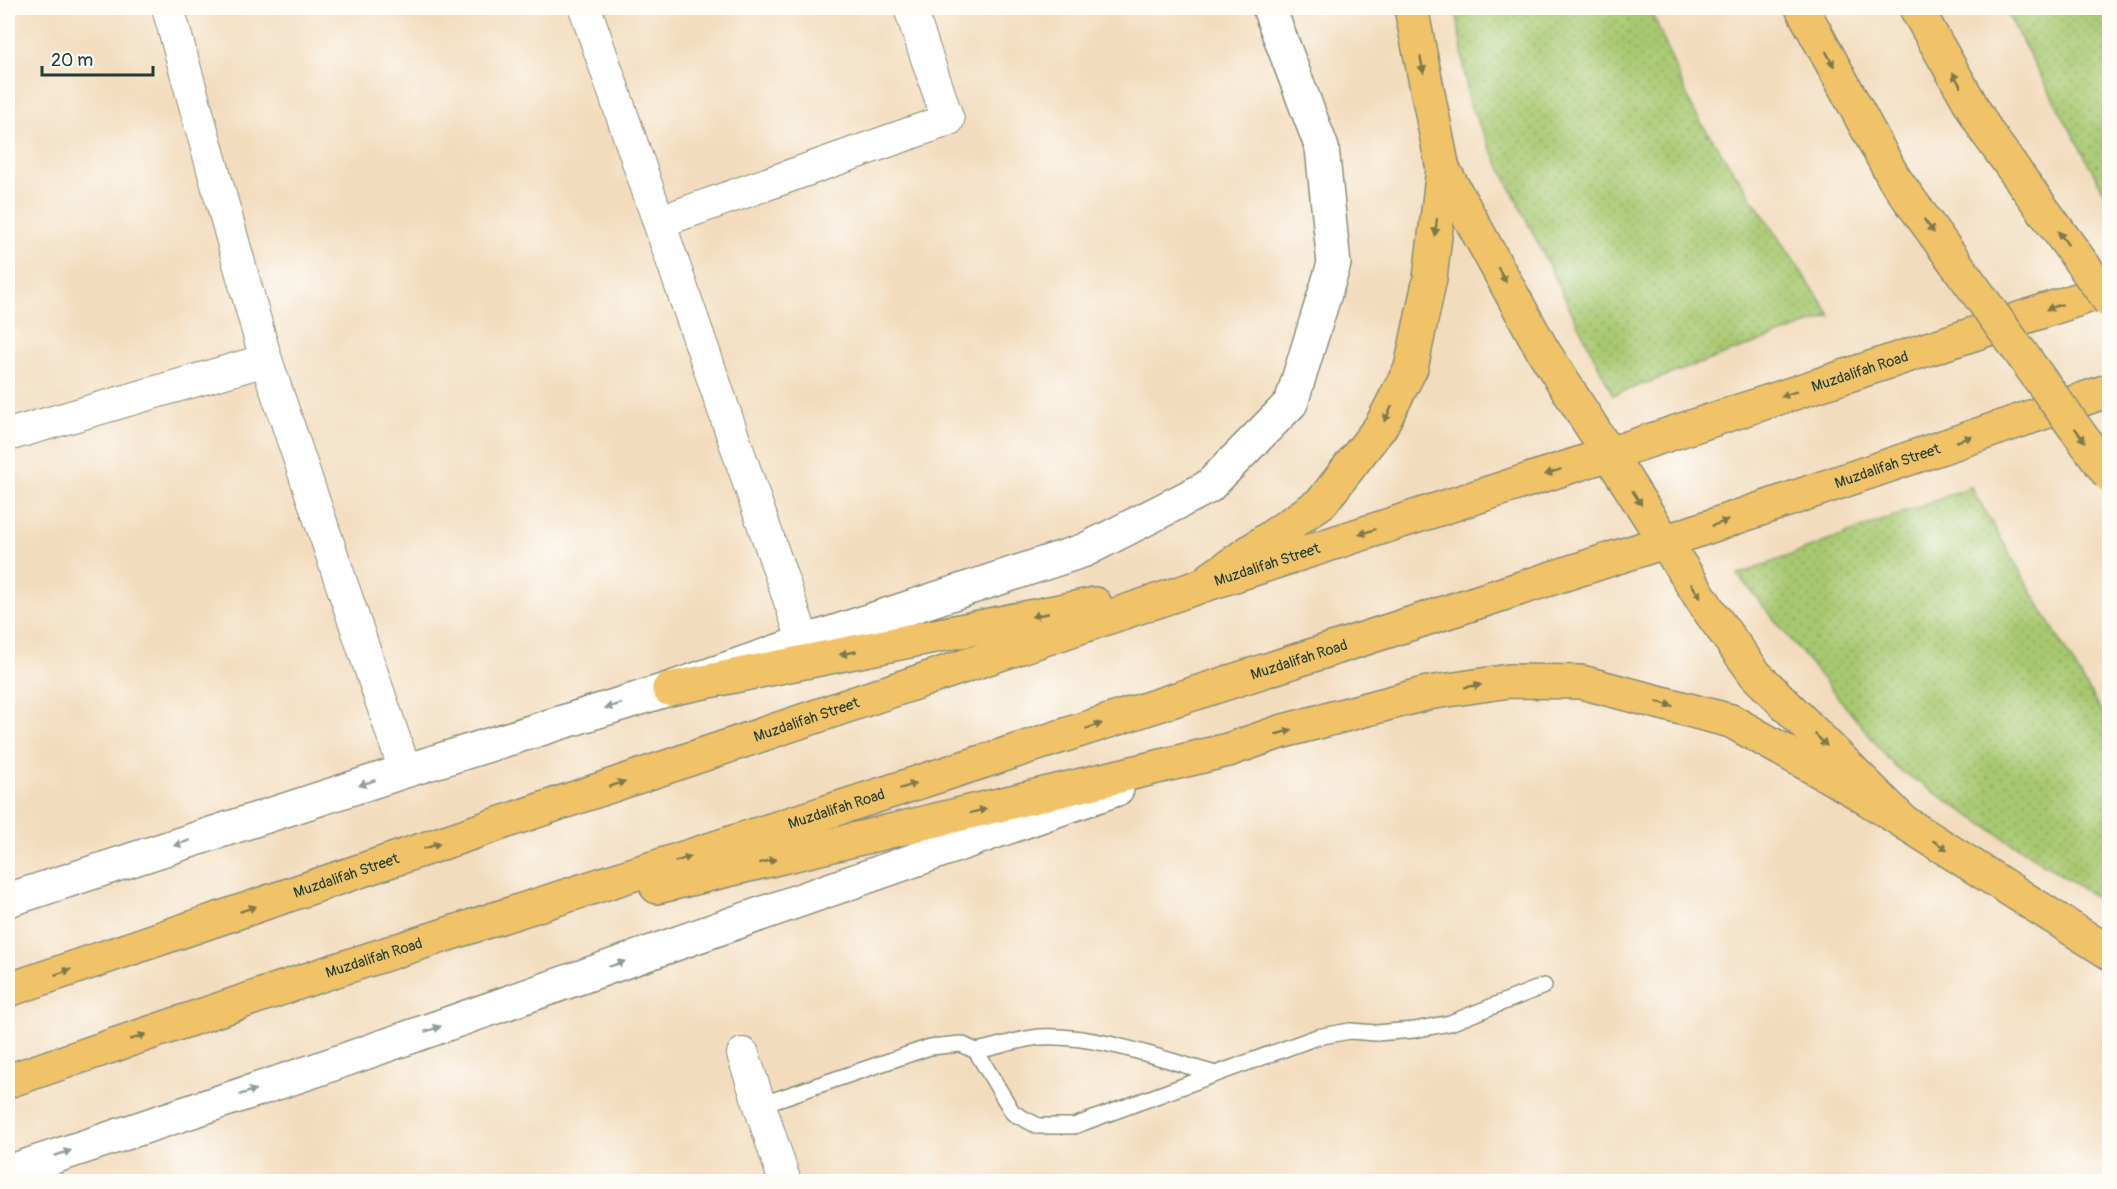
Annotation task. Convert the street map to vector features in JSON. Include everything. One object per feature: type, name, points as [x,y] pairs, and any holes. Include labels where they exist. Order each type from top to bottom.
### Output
[{"type":"main road","points":[[1411,8],[1443,169],[1542,349],[1664,542],[1710,612],[1756,675],[1904,822]]},
{"type":"main road","points":[[1802,8],[1894,178],[2109,476]]},
{"type":"main road","points":[[1916,8],[1986,130],[2109,302]]},
{"type":"main road","points":[[669,689],[1055,611],[1201,586],[1322,502],[1381,426],[1411,368],[1430,278],[1443,169]]},
{"type":"main road","name":"Muzdalifah Road","points":[[1609,454],[2109,289]]},
{"type":"main road","name":"Muzdalifah Street","points":[[1664,542],[2109,390]]},
{"type":"main road","name":"Muzdalifah Street","points":[[8,990],[1201,586],[1609,454]]},
{"type":"main road","name":"Muzdalifah Road","points":[[8,1081],[324,974],[1664,542]]},
{"type":"main road","points":[[324,974],[593,903],[1228,750],[1280,732],[1428,693],[1509,681],[1581,682],[1731,721],[1855,791],[2109,953]]},
{"type":"main road","points":[[8,1101],[83,1056]]},
{"type":"street","points":[[168,8],[266,360],[405,771]]},
{"type":"street","points":[[585,8],[804,642]]},
{"type":"street","points":[[659,222],[948,120],[910,8]]},
{"type":"street","points":[[8,900],[405,771],[669,689],[1085,550],[1208,487],[1291,403],[1334,264],[1322,148],[1269,8]]},
{"type":"street","points":[[8,435],[266,360]]},
{"type":"street","points":[[8,1172],[313,1071],[1228,750]]},
{"type":"street","points":[[743,1054],[785,1182]]},
{"type":"lane","points":[[760,1105],[930,1047],[961,1044],[976,1052],[1013,1113],[1038,1126],[1074,1126],[1317,1037],[1350,1031],[1376,1033],[1414,1030],[1450,1023],[1544,986]]},
{"type":"lane","points":[[976,1052],[1038,1037],[1073,1037],[1112,1045],[1216,1074]]},
{"type":"green space","points":[[1456,8],[1650,8],[1694,112],[1831,316],[1613,395],[1469,104]]},
{"type":"green space","points":[[2004,8],[2109,8],[2109,201]]},
{"type":"green space","points":[[1971,487],[2109,725],[2109,906],[1895,767],[1738,575]]}]
